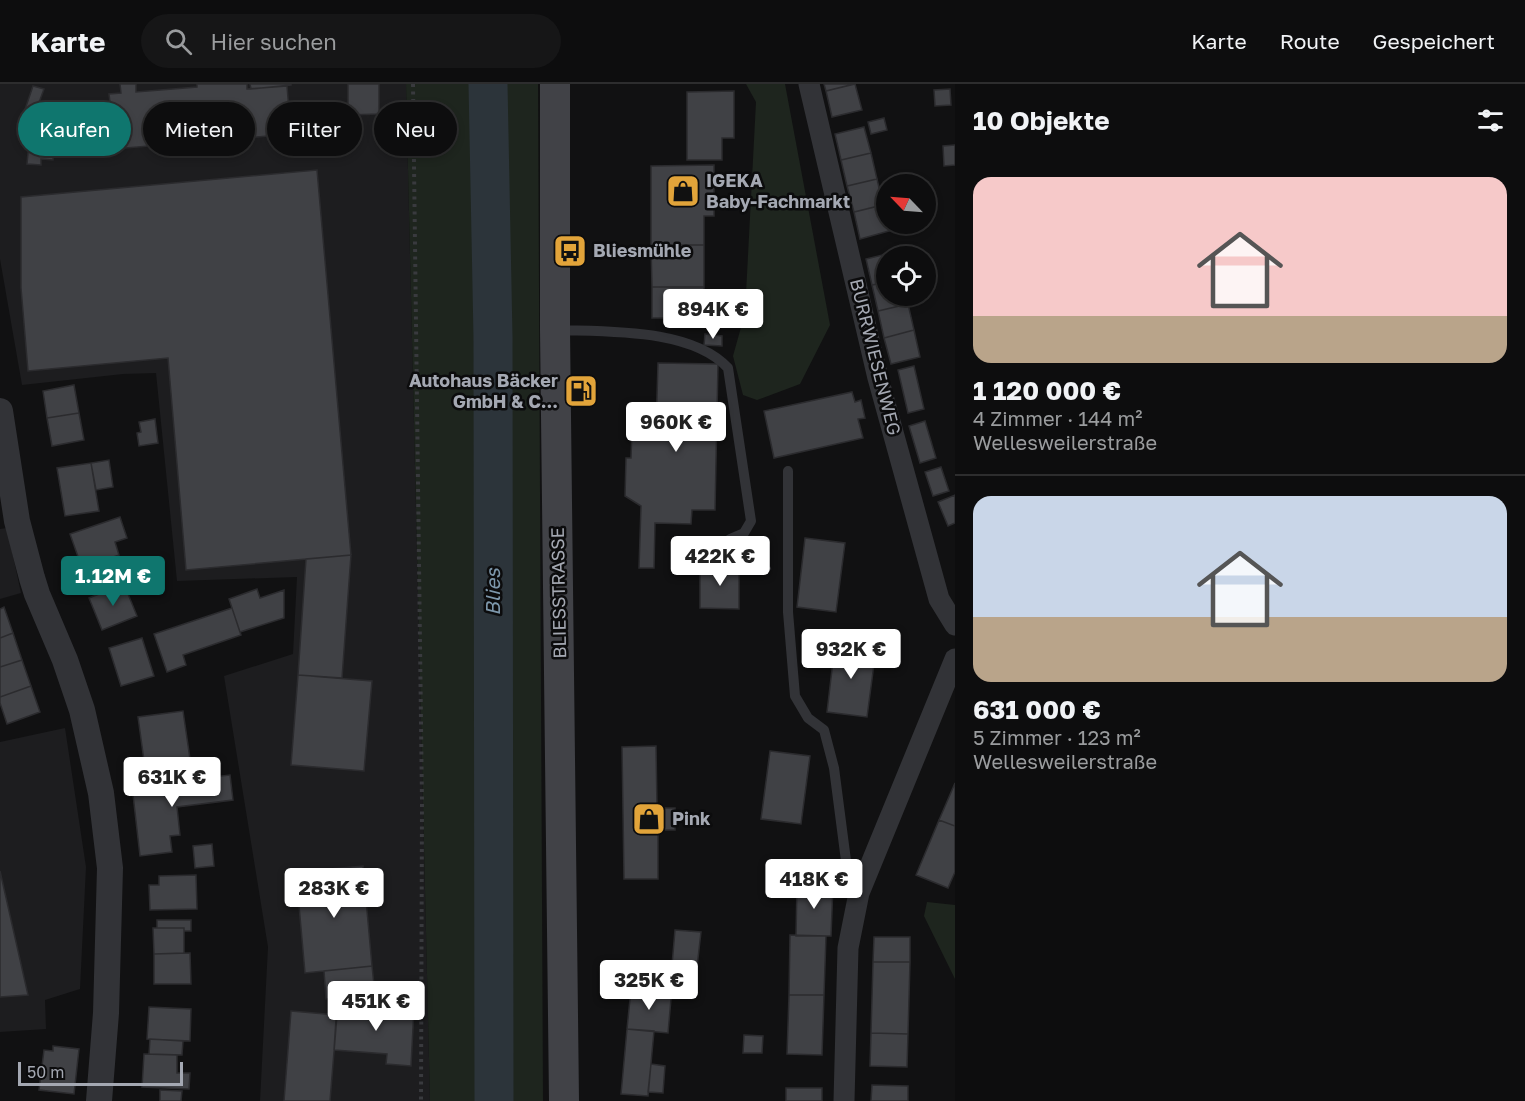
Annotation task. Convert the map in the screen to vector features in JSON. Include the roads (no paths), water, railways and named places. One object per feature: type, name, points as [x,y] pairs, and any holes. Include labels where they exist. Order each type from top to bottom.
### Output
[{"type":"main road","name":"BLIESSTRASSE","points":[[555,84],[555,330],[564,1101]]},
{"type":"street","name":"BURRWIESENWEG","points":[[809,84],[878,378],[939,599],[955,625]]},
{"type":"street","points":[[0,411],[17,521],[28,566],[82,710],[101,793],[110,868],[106,1013],[99,1101]]},
{"type":"street","points":[[844,1101],[848,948],[859,893],[955,659]]},
{"type":"lane","points":[[555,330],[650,334],[674,340],[718,357],[728,368],[751,521],[744,532],[730,539]]},
{"type":"lane","points":[[788,471],[788,612],[795,696],[808,718],[824,730],[834,768],[848,876],[859,893]]},
{"type":"waterway","name":"Blies","points":[[488,84],[493,337],[494,1101]]},
{"type":"place","name":"IGEKA Baby-Fachmarkt","points":[[683,191]]},
{"type":"place","name":"Bliesmühle","points":[[570,251]]},
{"type":"place","name":"Autohaus Bäcker GmbH & C...","points":[[581,391]]},
{"type":"place","name":"Pink","points":[[649,819]]}]
